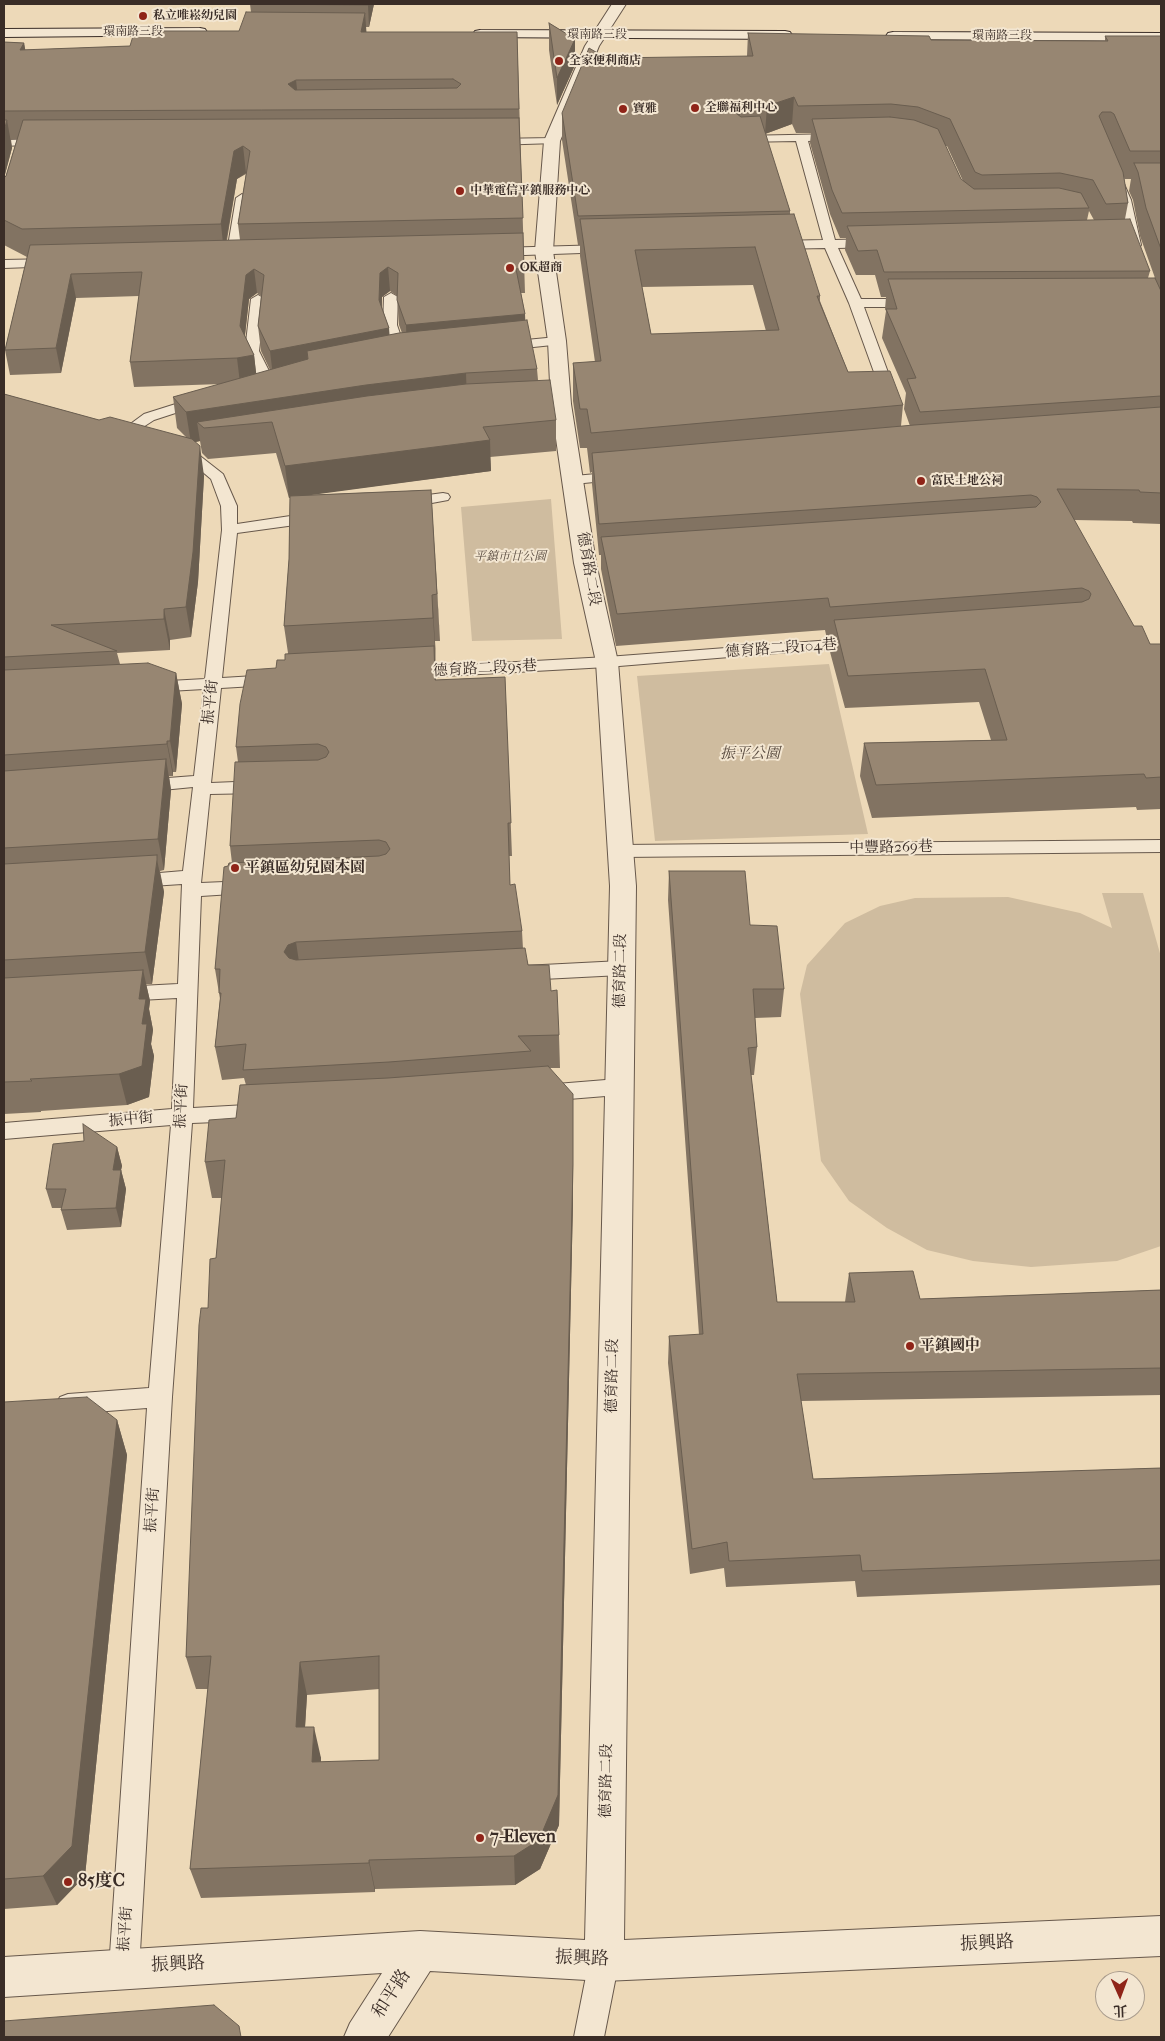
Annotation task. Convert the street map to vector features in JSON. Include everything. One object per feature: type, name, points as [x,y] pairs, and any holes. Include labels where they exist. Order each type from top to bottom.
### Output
[{"type":"street","name":"德育路二段","points":[[604,1961],[623,886],[606,662],[586,563],[574,480],[556,404],[557,341],[544,251],[552,142],[595,40],[619,4]]},
{"type":"street","name":"環南路三段","points":[[4,33],[211,38],[4,43]]},
{"type":"street","name":"環南路三段","points":[[462,34],[595,40],[794,41]]},
{"type":"street","name":"環南路三段","points":[[1161,36],[878,41],[1161,47]]},
{"type":"street","name":"環南路三段","points":[[474,45],[595,40]]},
{"type":"street","name":"振興路","points":[[4,1977],[420,1951],[604,1961],[1161,1936]]},
{"type":"street","name":"和平路","points":[[364,2037],[420,1951]]},
{"type":"lane","points":[[739,139],[849,137]]},
{"type":"lane","points":[[801,138],[830,244],[856,303],[895,410]]},
{"type":"lane","points":[[4,143],[21,147],[59,142]]},
{"type":"lane","points":[[486,142],[552,142]]},
{"type":"lane","points":[[1112,168],[1125,200],[1128,238],[1139,256]]},
{"type":"lane","points":[[1119,185],[1136,185]]},
{"type":"lane","points":[[232,258],[244,189]]},
{"type":"lane","points":[[761,246],[889,243]]},
{"type":"lane","points":[[486,252],[623,249]]},
{"type":"lane","points":[[4,264],[63,262]]},
{"type":"lane","points":[[391,296],[390,325],[401,357]]},
{"type":"lane","points":[[250,387],[272,382],[252,351],[258,299]]},
{"type":"lane","points":[[856,303],[926,303]]},
{"type":"lane","points":[[489,348],[557,341]]},
{"type":"lane","name":"振平街","points":[[124,1969],[160,1397],[182,1116],[192,884],[230,530],[228,506],[218,477],[195,448],[139,432],[149,417],[214,396]]},
{"type":"lane","points":[[574,480],[633,474]]},
{"type":"lane","points":[[394,505],[443,497]]},
{"type":"lane","points":[[230,530],[336,514]]},
{"type":"lane","points":[[586,563],[605,562]]},
{"type":"lane","name":"德育路二段104巷","points":[[606,662],[876,642]]},
{"type":"lane","name":"德育路二段95巷","points":[[390,674],[606,662]]},
{"type":"lane","points":[[137,688],[282,680]]},
{"type":"lane","points":[[123,787],[202,785],[282,786]]},
{"type":"lane","name":"中豐路269巷","points":[[621,851],[1161,846]]},
{"type":"lane","points":[[123,881],[268,886]]},
{"type":"lane","points":[[501,974],[621,968]]},
{"type":"lane","points":[[100,995],[186,990]]},
{"type":"lane","points":[[529,1094],[618,1087]]},
{"type":"lane","name":"振中街","points":[[4,1131],[182,1116],[287,1111]]},
{"type":"lane","points":[[43,1406],[160,1397]]},
{"type":"lane","points":[[589,2037],[604,1961]]},
{"type":"green space","name":"平鎮市廿公園","points":[[551,499],[562,639],[472,641],[461,507]]},
{"type":"green space","name":"振平公園","points":[[829,664],[868,834],[655,841],[637,676]]},
{"type":"green space","points":[[1102,893],[1143,893],[1161,957],[1161,1246],[1117,1261],[1031,1267],[973,1261],[927,1250],[887,1228],[849,1201],[821,1161],[800,994],[807,965],[845,923],[880,906],[915,898],[1008,897],[1080,913],[1112,928]]},
{"type":"building","points":[[250,4],[368,4],[368,5]]},
{"type":"building","points":[[246,12],[365,13],[361,32],[517,32],[519,109],[4,111],[4,42],[24,43],[20,50],[130,46],[133,36],[162,36],[163,31],[239,31]],"holes":[[[453,79],[461,84],[457,88],[295,90],[288,84],[296,80]]]},
{"type":"building","points":[[549,23],[575,39],[557,78]]},
{"type":"building","points":[[748,33],[929,36],[931,40],[1108,41],[1105,36],[1161,36],[1161,151],[1130,151],[1114,114],[1102,112],[1099,116],[1123,172],[1128,203],[1106,204],[1093,180],[1060,173],[982,175],[975,172],[950,119],[918,107],[891,104],[798,106],[794,97],[767,106],[740,107],[733,111],[741,117],[760,116],[790,211],[578,216],[562,113],[589,48],[606,58],[753,56]]},
{"type":"building","points":[[890,117],[914,120],[938,129],[961,179],[974,189],[1059,188],[1081,193],[1089,208],[842,213],[832,190],[812,119]]},
{"type":"building","points":[[519,118],[523,218],[238,224],[250,151],[243,146],[234,151],[221,224],[22,229],[4,220],[4,178],[23,120]]},
{"type":"building","points":[[4,120],[7,120],[4,131]]},
{"type":"building","points":[[1134,163],[1161,163],[1161,249],[1146,208],[1138,172]]},
{"type":"building","points":[[794,214],[820,296],[817,296],[848,372],[890,371],[903,405],[591,433],[587,409],[580,409],[573,363],[601,361],[580,219]],"holes":[[[755,247],[779,330],[651,334],[635,250]]]},
{"type":"building","points":[[1130,219],[1150,271],[884,272],[877,250],[858,251],[847,226]]},
{"type":"building","points":[[523,233],[524,268],[516,269],[525,314],[406,325],[397,300],[398,273],[388,267],[380,273],[379,300],[389,328],[270,351],[258,326],[264,275],[254,269],[246,275],[240,326],[254,355],[237,358],[130,362],[142,272],[71,274],[56,348],[5,350],[30,245]]},
{"type":"building","points":[[1155,278],[1161,291],[1161,396],[920,412],[907,379],[916,378],[886,309],[897,309],[888,279]]},
{"type":"building","points":[[527,320],[537,369],[466,373],[366,385],[186,412],[173,397],[308,359],[307,351],[399,333]]},
{"type":"building","points":[[550,380],[556,420],[483,427],[490,440],[285,466],[272,422],[204,428],[197,422],[367,396],[466,384]]},
{"type":"building","points":[[4,394],[99,420],[110,417],[192,439],[200,446],[193,552],[186,607],[164,609],[164,619],[51,625],[117,651],[4,657]]},
{"type":"building","points":[[1161,407],[1161,493],[1140,492],[1139,490],[1057,489],[1134,626],[1142,626],[1150,644],[1161,644],[1161,777],[1146,778],[1144,774],[876,785],[864,743],[1007,740],[985,669],[848,676],[834,620],[1082,602],[1089,599],[1091,594],[1082,588],[830,607],[828,598],[617,614],[601,537],[1036,507],[1041,502],[1037,497],[1031,495],[599,524],[592,453],[914,425]]},
{"type":"building","points":[[431,490],[437,594],[432,595],[433,618],[284,626],[289,559],[290,496]]},
{"type":"building","points":[[434,646],[435,680],[505,677],[511,823],[508,823],[510,885],[515,884],[522,931],[296,942],[288,945],[284,952],[289,958],[296,960],[525,948],[528,965],[549,965],[551,991],[557,990],[559,1035],[518,1036],[531,1051],[389,1062],[243,1070],[246,1044],[215,1047],[221,993],[219,993],[220,969],[215,969],[224,867],[228,866],[229,863],[379,856],[386,854],[390,849],[386,842],[379,840],[230,846],[235,762],[318,760],[326,757],[329,752],[326,747],[318,744],[236,747],[240,704],[247,670],[276,668],[277,660],[285,660],[285,654]]},
{"type":"building","points":[[148,663],[176,673],[170,741],[167,741],[167,744],[4,755],[4,670]]},
{"type":"building","points":[[166,759],[158,839],[4,848],[4,771]]},
{"type":"building","points":[[157,855],[145,952],[4,960],[4,864]]},
{"type":"building","points":[[669,871],[745,871],[750,925],[777,926],[784,989],[753,989],[757,1047],[748,1048],[777,1302],[855,1302],[849,1273],[913,1271],[920,1299],[1161,1290],[1161,1368],[797,1374],[813,1479],[1161,1468],[1161,1560],[862,1571],[860,1555],[729,1561],[727,1542],[692,1549],[669,1336],[703,1334]]},
{"type":"building","points":[[143,970],[139,999],[146,999],[142,1024],[147,1024],[142,1066],[119,1074],[4,1082],[4,978]]},
{"type":"building","points":[[548,1066],[573,1094],[573,1165],[558,1795],[539,1840],[514,1856],[369,1860],[369,1863],[190,1869],[211,1656],[186,1657],[199,1325],[201,1308],[208,1308],[210,1259],[216,1258],[225,1160],[205,1162],[209,1120],[236,1118],[240,1085],[388,1078]],"holes":[[[379,1656],[379,1760],[312,1762],[314,1727],[296,1727],[300,1662]]]},
{"type":"building","points":[[83,1124],[117,1147],[113,1170],[121,1170],[116,1208],[61,1210],[66,1189],[46,1189],[53,1144],[84,1141]]},
{"type":"building","points":[[87,1397],[117,1420],[72,1846],[43,1876],[4,1879],[4,1402]]},
{"type":"building","points":[[214,2005],[239,2026],[241,2037],[4,2037],[4,2021]]},
{"type":"place","name":"私立唯崧幼兒園","points":[[143,16]]},
{"type":"place","name":"全家便利商店","points":[[559,61]]},
{"type":"place","name":"全聯福利中心","points":[[695,108]]},
{"type":"place","name":"寶雅","points":[[623,109]]},
{"type":"place","name":"中華電信平鎮服務中心","points":[[460,191]]},
{"type":"place","name":"OK超商","points":[[510,268]]},
{"type":"place","name":"富民土地公祠","points":[[921,481]]},
{"type":"place","name":"平鎮區幼兒園本園","points":[[235,868]]},
{"type":"place","name":"平鎮國中","points":[[910,1346]]},
{"type":"place","name":"7-Eleven","points":[[480,1838]]},
{"type":"place","name":"85度C","points":[[68,1882]]}]
